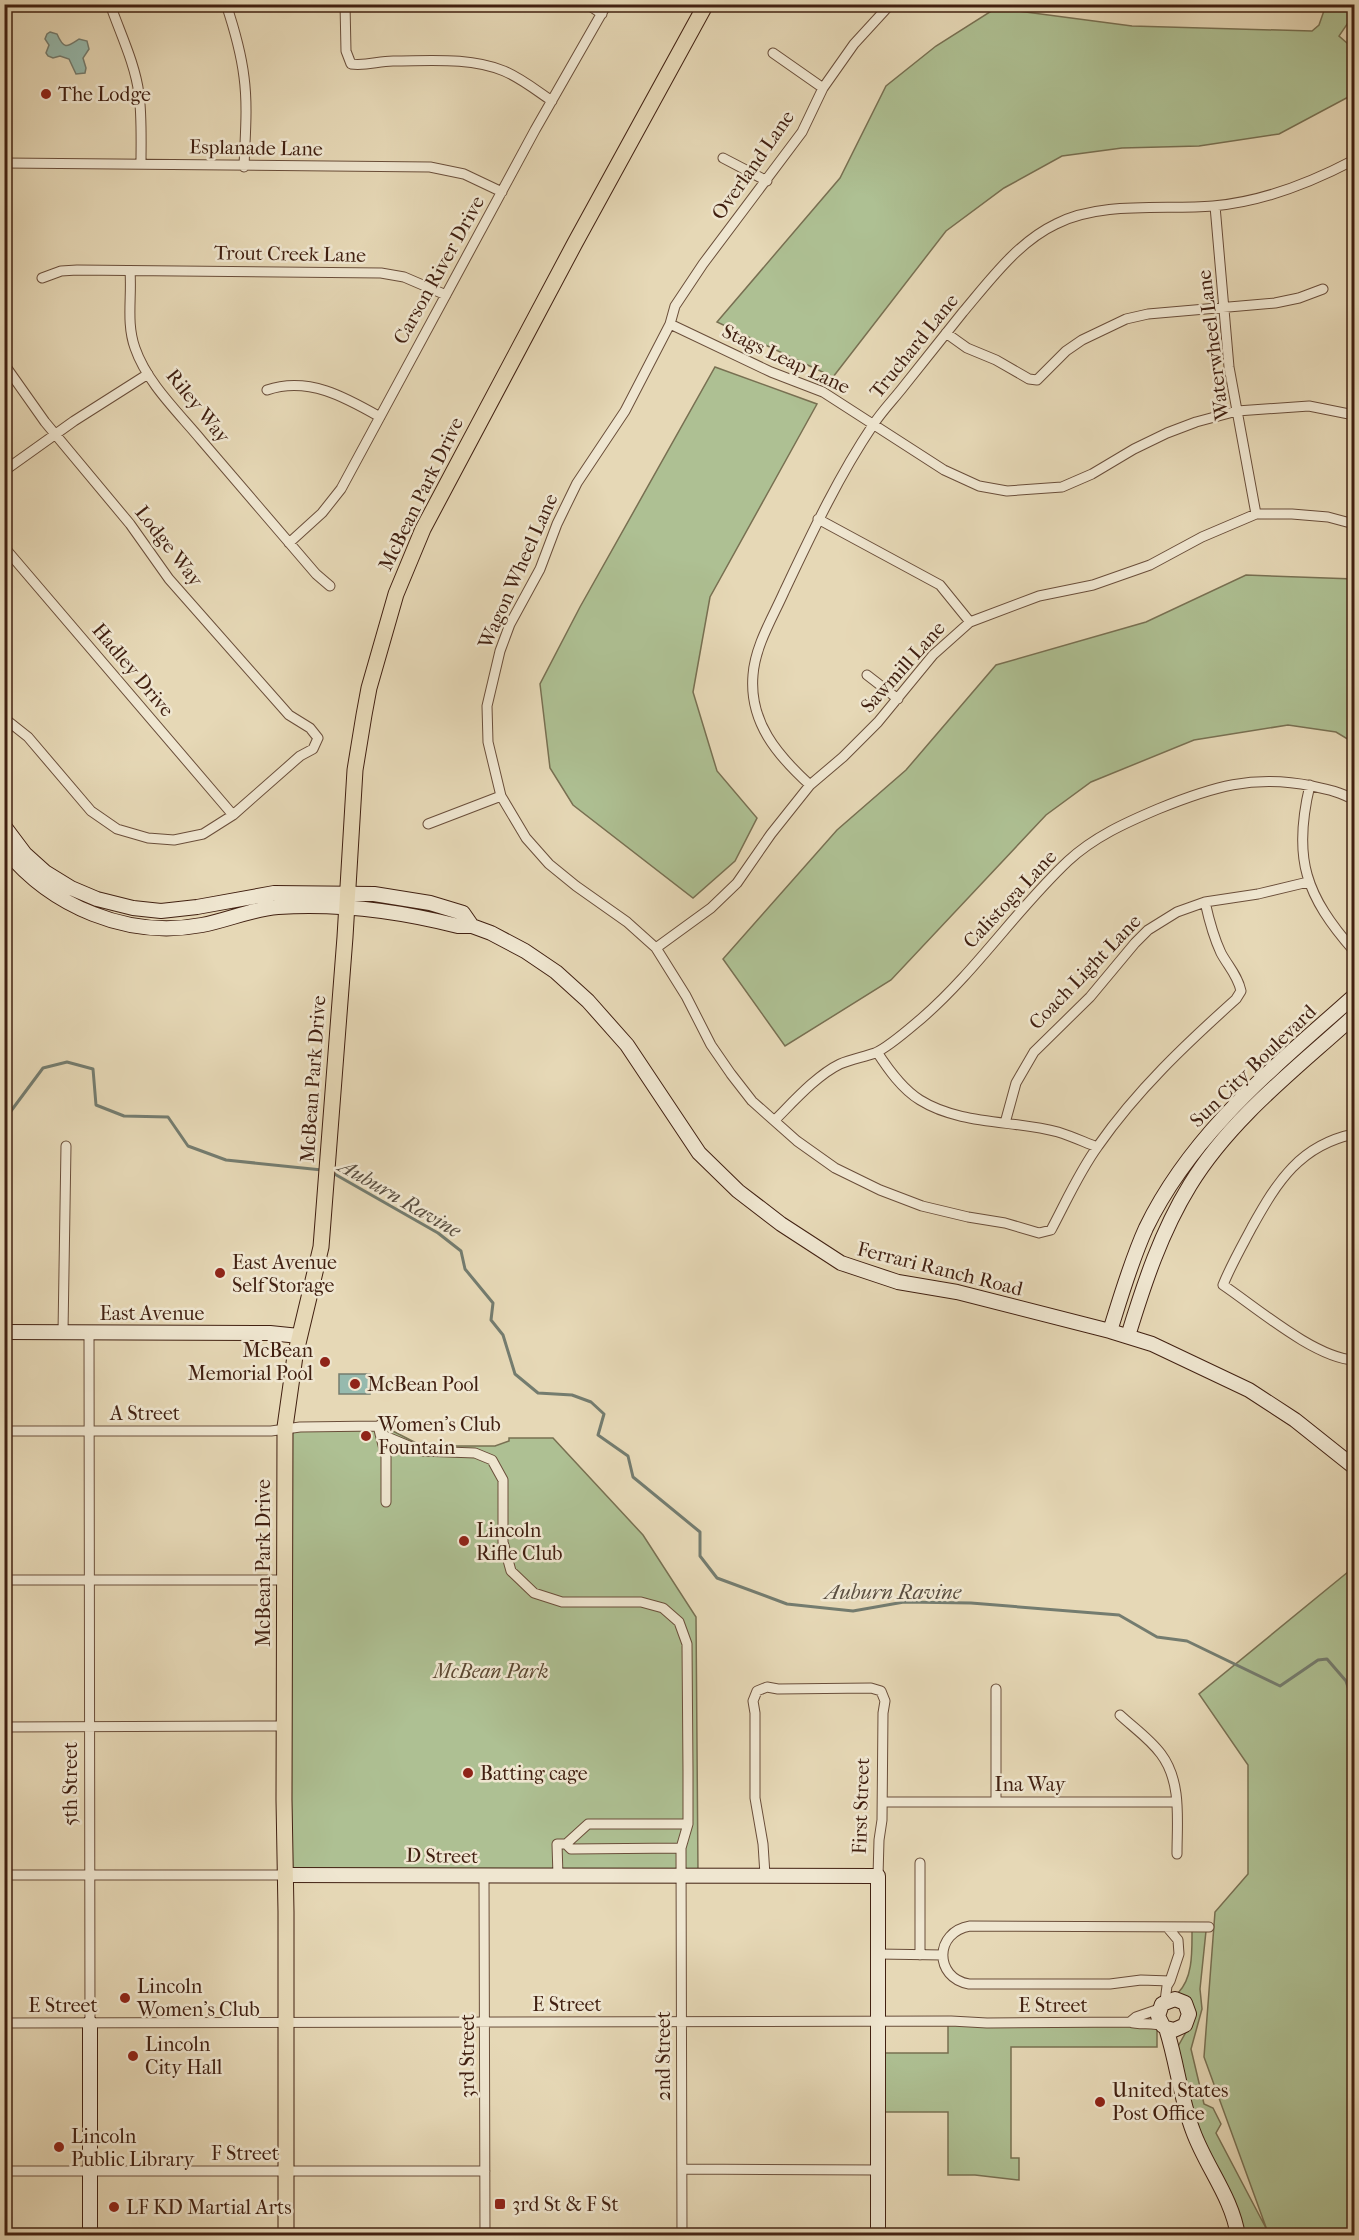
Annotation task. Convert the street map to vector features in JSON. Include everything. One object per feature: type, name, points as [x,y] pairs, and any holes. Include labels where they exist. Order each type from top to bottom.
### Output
[{"type":"main road","name":"McBean Park Drive","points":[[286,2235],[285,1429],[299,1336],[321,1247],[355,770],[366,706],[396,594],[435,505],[706,4]]},
{"type":"street","points":[[110,4],[133,66],[139,91],[141,164]]},
{"type":"street","points":[[226,4],[236,35],[244,78],[246,114],[244,167]]},
{"type":"street","points":[[345,4],[348,34],[346,51],[351,64],[367,66],[388,61],[464,61],[506,72],[552,101]]},
{"type":"street","points":[[587,4],[602,14]]},
{"type":"street","name":"Carson River Drive","points":[[289,543],[322,513],[341,489],[607,4]]},
{"type":"street","name":"Overland Lane","points":[[670,324],[675,306],[703,264],[802,132],[823,88],[854,44],[888,6]]},
{"type":"street","points":[[773,53],[823,88]]},
{"type":"street","points":[[723,159],[767,181]]},
{"type":"street","name":"Truchard Lane","points":[[810,785],[788,765],[766,737],[754,709],[753,674],[762,641],[819,519],[873,424],[1000,268],[1033,238],[1057,223],[1093,212],[1215,206],[1255,198],[1332,172],[1354,159]]},
{"type":"street","name":"Esplanade Lane","points":[[4,163],[430,167],[464,174],[502,192]]},
{"type":"street","name":"Waterwheel Lane","points":[[1215,206],[1229,367],[1256,514]]},
{"type":"street","name":"Trout Creek Lane","points":[[42,278],[61,271],[381,273],[404,277],[446,295]]},
{"type":"street","name":"Riley Way","points":[[130,271],[129,326],[131,338],[148,374],[173,407],[289,543],[316,574],[330,586]]},
{"type":"street","points":[[946,333],[967,348],[996,360],[1029,379],[1037,380],[1066,351],[1082,340],[1126,319],[1148,314],[1275,303],[1299,298],[1323,289]]},
{"type":"street","name":"Stags Leap Lane","points":[[670,324],[771,372],[823,392],[944,470],[979,486],[1007,491],[1062,487],[1092,474],[1134,448],[1167,433],[1237,411],[1309,406],[1354,415]]},
{"type":"street","name":"Wagon Wheel Lane","points":[[670,324],[625,411],[577,483],[557,524],[540,568],[510,624],[500,651],[487,706],[489,742],[501,796],[526,838],[549,864],[576,886],[627,921],[656,948],[686,996],[711,1045],[752,1101],[797,1141],[835,1168],[880,1190],[922,1206],[968,1217],[1005,1223],[1039,1233],[1051,1230],[1097,1147],[1143,1088],[1182,1047],[1236,999],[1241,991],[1239,982],[1222,955],[1211,929],[1205,902]]},
{"type":"street","name":"Lodge Way","points":[[4,364],[55,434],[130,524],[169,579],[289,715],[310,728],[318,738],[313,749],[300,756],[233,815]]},
{"type":"street","points":[[4,471],[55,434],[148,374]]},
{"type":"street","points":[[267,390],[281,385],[322,389],[339,394],[380,417]]},
{"type":"street","name":"Sawmill Lane","points":[[656,948],[711,908],[737,883],[771,834],[810,785],[843,757],[878,722],[933,655],[970,622],[1039,596],[1093,585],[1150,565],[1202,537],[1256,514],[1328,517],[1354,524]]},
{"type":"street","points":[[819,519],[940,585],[970,622]]},
{"type":"street","name":"Hadley Drive","points":[[4,547],[233,815]]},
{"type":"street","points":[[867,675],[898,699]]},
{"type":"street","points":[[4,718],[28,737],[91,811],[117,830],[148,838],[174,840],[203,834],[233,815]]},
{"type":"street","name":"Calistoga Lane","points":[[775,1120],[801,1092],[839,1064],[877,1052],[920,1020],[942,1000],[1045,884],[1069,860],[1105,834],[1156,810],[1222,785],[1268,780],[1290,781],[1329,789],[1354,800]]},
{"type":"street","points":[[1310,785],[1302,836],[1303,858],[1308,882],[1323,911],[1354,951]]},
{"type":"street","points":[[428,824],[501,796]]},
{"type":"street","name":"Ferrari Ranch Road","points":[[4,826],[25,854],[45,872],[71,888],[97,899],[133,908],[161,911],[274,893],[347,901],[458,926],[472,926],[525,951],[556,972],[588,1001],[627,1045],[699,1153],[747,1198],[781,1224],[841,1263],[898,1282],[957,1293],[1110,1331],[1180,1356],[1249,1390],[1294,1420],[1354,1467]]},
{"type":"street","name":"Ferrari Ranch Road","points":[[4,848],[36,882],[61,900],[93,915],[132,925],[162,929],[202,925],[250,912],[347,901]]},
{"type":"street","name":"Coach Light Lane","points":[[1005,1123],[1016,1083],[1034,1052],[1090,997],[1135,943],[1149,930],[1177,912],[1205,902],[1258,894],[1308,882]]},
{"type":"street","name":"Sun City Boulevard","points":[[1110,1331],[1147,1227],[1190,1156],[1204,1137],[1246,1093],[1354,996]]},
{"type":"street","name":"Sun City Boulevard","points":[[1128,1336],[1155,1254],[1179,1204],[1197,1175],[1239,1122],[1354,1016]]},
{"type":"street","points":[[877,1052],[894,1075],[919,1099],[939,1109],[1059,1132],[1097,1147]]},
{"type":"street","points":[[1354,1134],[1315,1149],[1284,1175],[1273,1190],[1229,1269],[1223,1285],[1313,1348],[1330,1355],[1354,1360]]},
{"type":"street","points":[[63,1332],[66,1146]]},
{"type":"street","name":"East Avenue","points":[[4,1332],[270,1333],[299,1336]]},
{"type":"street","name":"5th Street","points":[[88,1332],[90,2235]]},
{"type":"street","points":[[386,1502],[386,1457],[379,1430],[390,1420]]},
{"type":"street","name":"A Street","points":[[4,1431],[379,1430]]},
{"type":"street","name":"2nd Street","points":[[379,1430],[421,1451],[475,1453],[492,1460],[502,1480],[502,1542],[512,1571],[534,1593],[562,1602],[641,1602],[663,1608],[679,1622],[687,1644],[688,1824],[681,1848],[682,2235]]},
{"type":"street","points":[[4,1580],[284,1580]]},
{"type":"street","name":"First Street","points":[[765,1875],[763,1844],[755,1798],[753,1701],[757,1691],[767,1687],[778,1689],[871,1688],[881,1691],[885,1701],[883,1802],[878,1876],[878,2235]]},
{"type":"street","points":[[996,1689],[996,1802]]},
{"type":"street","points":[[1120,1715],[1161,1754],[1172,1776],[1176,1802],[1178,1854]]},
{"type":"street","points":[[4,1727],[284,1726]]},
{"type":"street","name":"Ina Way","points":[[883,1802],[1176,1802]]},
{"type":"street","points":[[558,1876],[557,1844],[566,1844],[588,1824],[688,1824]]},
{"type":"street","points":[[566,1844],[571,1849],[681,1848]]},
{"type":"street","points":[[920,1863],[920,1954]]},
{"type":"street","name":"D Street","points":[[4,1875],[878,1876]]},
{"type":"street","name":"3rd Street","points":[[484,1876],[485,2235]]},
{"type":"street","points":[[1209,1927],[970,1926],[960,1928],[948,1938],[943,1955],[945,1966],[951,1975],[969,1984],[1110,1984],[1141,1980],[1170,1981],[1175,1985],[1159,2019],[1165,2027],[1177,2061],[1193,2131],[1230,2205],[1238,2235]]},
{"type":"street","points":[[1167,1927],[1178,1940],[1180,1948],[1170,1981]]},
{"type":"street","points":[[878,1954],[943,1955]]},
{"type":"street","points":[[1165,2027],[1174,2030],[1182,2028],[1188,2022],[1189,2010],[1185,2003],[1167,2003]]},
{"type":"street","name":"E Street","points":[[1130,2022],[1167,2003]]},
{"type":"street","name":"E Street","points":[[4,2023],[1130,2022],[1137,2025],[1157,2024],[1165,2027]]},
{"type":"street","points":[[1177,2061],[1182,2028]]},
{"type":"street","points":[[682,2169],[878,2170]]},
{"type":"street","name":"F Street","points":[[4,2171],[485,2170]]},
{"type":"green space","points":[[1326,5],[1354,5],[1354,14],[1339,36],[1354,49],[1354,94],[1279,134],[1199,146],[1122,148],[1062,156],[1004,188],[946,231],[833,377],[717,322],[840,178],[886,86],[936,46],[996,8],[1132,26],[1312,31],[1319,25]]},
{"type":"green space","points":[[715,367],[817,404],[710,597],[693,692],[717,771],[757,818],[735,861],[693,898],[573,805],[550,768],[540,684],[580,607]]},
{"type":"green space","points":[[1246,575],[1354,579],[1354,743],[1336,732],[1288,725],[1194,740],[1091,782],[1046,815],[891,980],[785,1046],[723,959],[837,830],[906,770],[996,665],[1146,622]]},
{"type":"green space","name":"McBean Park","points":[[381,1425],[422,1446],[495,1446],[509,1441],[509,1438],[553,1438],[643,1535],[696,1617],[698,1873],[289,1872],[290,1428]]},
{"type":"green space","points":[[1354,1567],[1354,2235],[1239,2235],[1198,2137],[1177,2048],[1190,2025],[1178,1993],[1187,1980],[1189,1972],[1192,1956],[1192,1931],[1206,1931],[1200,1989],[1202,2009],[1191,2049],[1204,2104],[1213,2108],[1221,2124],[1216,2133],[1267,2230],[1204,2057],[1215,1912],[1248,1874],[1248,1765],[1199,1694]]},
{"type":"green space","points":[[1157,2020],[1157,2047],[1011,2047],[1011,2158],[1019,2158],[1019,2180],[975,2175],[948,2175],[948,2112],[880,2112],[880,2053],[948,2053],[948,2023]]},
{"type":"water","points":[[50,32],[57,34],[66,46],[79,39],[87,41],[89,49],[83,58],[85,73],[76,74],[69,59],[48,56],[46,53],[49,45],[45,39]]},
{"type":"water","name":"McBean Pool","points":[[339,1374],[370,1374],[370,1394],[339,1394]]},
{"type":"waterway","name":"Auburn Ravine","points":[[4,1115],[8,1115],[43,1068],[67,1062],[93,1069],[96,1105],[124,1116],[168,1117],[188,1146],[226,1160],[322,1170]]},
{"type":"waterway","name":"Auburn Ravine","points":[[331,1172],[438,1233],[461,1251],[465,1269],[493,1303],[491,1320],[503,1335],[515,1374],[538,1393],[572,1395],[591,1402],[604,1414],[598,1435],[628,1456],[633,1477],[700,1532],[700,1556],[717,1578],[787,1604],[853,1611],[904,1602],[971,1603],[1119,1615],[1157,1637],[1187,1641],[1280,1686],[1318,1660],[1327,1659],[1346,1681],[1354,1705]]},
{"type":"place","name":"The Lodge","points":[[46,94]]},
{"type":"place","name":"East Avenue Self Storage","points":[[220,1273]]},
{"type":"place","name":"McBean Memorial Pool","points":[[325,1362]]},
{"type":"place","name":"McBean Pool","points":[[355,1384]]},
{"type":"place","name":"Women's Club Fountain","points":[[366,1436]]},
{"type":"place","name":"Lincoln Rifle Club","points":[[464,1541]]},
{"type":"place","name":"Batting cage","points":[[468,1773]]},
{"type":"place","name":"Lincoln Women's Club","points":[[125,1998]]},
{"type":"place","name":"Lincoln City Hall","points":[[133,2056]]},
{"type":"place","name":"United States Post Office","points":[[1100,2102]]},
{"type":"place","name":"Lincoln Public Library","points":[[59,2147]]},
{"type":"place","name":"3rd St & F St","points":[[500,2204]]},
{"type":"place","name":"LF KD Martial Arts","points":[[114,2207]]}]
